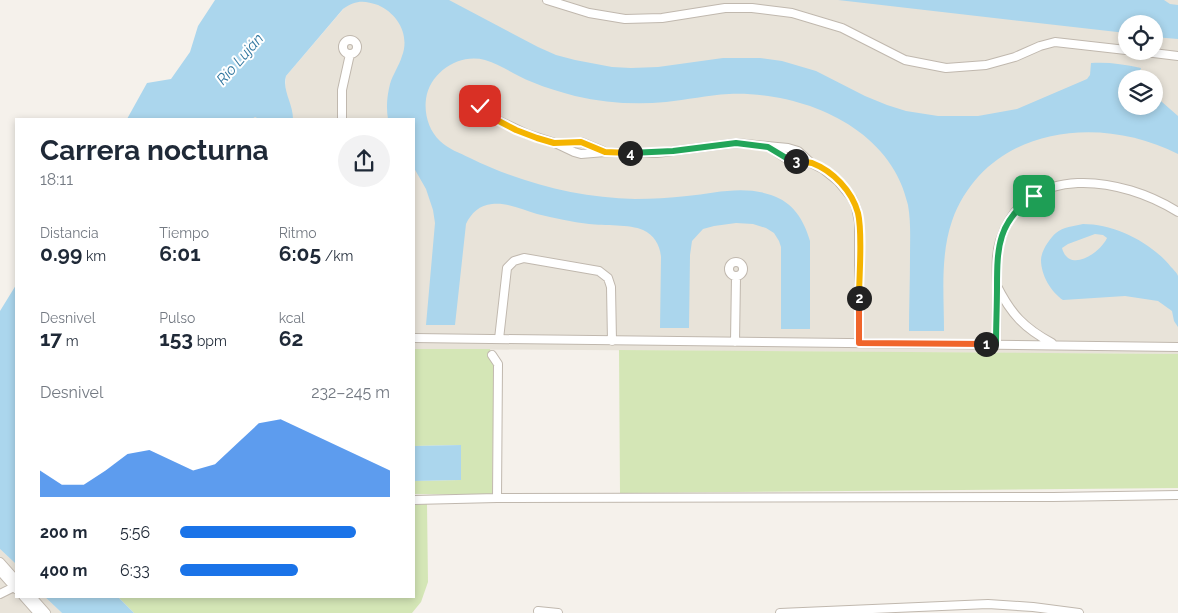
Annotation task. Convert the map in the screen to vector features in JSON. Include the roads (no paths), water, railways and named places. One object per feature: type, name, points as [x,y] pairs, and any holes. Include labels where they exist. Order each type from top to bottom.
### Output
[{"type":"street","points":[[547,0],[589,13],[625,19],[662,18],[725,8],[766,9],[792,13],[842,28],[905,60],[946,68],[977,67],[996,63],[1015,58],[1040,46],[1055,42],[1118,49]]},
{"type":"street","points":[[342,118],[342,90],[350,54]]},
{"type":"street","points":[[1163,54],[1178,56]]},
{"type":"street","points":[[493,118],[521,132],[581,154],[657,152],[736,143],[784,147],[804,156],[838,181],[852,198],[858,214],[860,231],[859,343]]},
{"type":"street","points":[[996,344],[998,250],[1009,221],[1024,203],[1043,191],[1071,183],[1094,183],[1116,186],[1144,195],[1178,212]]},
{"type":"street","points":[[499,339],[507,268],[514,261],[524,258],[599,271],[605,275],[611,287],[612,341]]},
{"type":"street","points":[[735,342],[736,276]]},
{"type":"street","points":[[997,285],[1004,300],[1018,320],[1034,333],[1054,344]]},
{"type":"street","points":[[415,338],[1054,344],[1178,347]]},
{"type":"street","points":[[1169,346],[1178,343]]},
{"type":"street","points":[[492,355],[498,364],[498,498]]},
{"type":"street","points":[[415,500],[1178,495]]},
{"type":"street","points":[[0,562],[15,584]]},
{"type":"street","points":[[0,571],[15,584]]},
{"type":"street","points":[[0,594],[15,586]]},
{"type":"street","points":[[25,598],[38,613]]},
{"type":"street","points":[[33,598],[46,613]]},
{"type":"street","points":[[780,613],[988,604],[1079,613]]},
{"type":"street","points":[[538,611],[558,613]]},
{"type":"water","name":"Río Luján","points":[[215,0],[449,0],[538,47],[556,55],[575,60],[612,67],[631,68],[658,67],[723,58],[760,58],[782,61],[816,71],[887,105],[906,111],[938,116],[978,116],[1017,109],[1087,79],[1090,75],[1091,63],[1110,63],[1141,68],[1140,70],[1118,70],[1118,115],[1163,115],[1163,103],[1178,116],[1178,154],[1147,141],[1114,134],[1080,132],[1048,137],[1017,148],[990,165],[968,189],[952,221],[948,234],[944,262],[944,331],[909,331],[910,218],[908,205],[898,178],[883,154],[863,135],[840,119],[813,107],[785,99],[757,95],[729,94],[655,103],[620,103],[598,100],[575,96],[526,80],[485,60],[465,59],[447,67],[433,81],[426,99],[427,116],[430,127],[443,144],[489,167],[550,188],[592,196],[654,199],[740,190],[760,192],[786,202],[801,219],[810,241],[810,329],[781,329],[781,247],[774,233],[766,228],[753,224],[736,223],[703,229],[692,241],[690,255],[689,328],[660,328],[661,257],[658,245],[650,235],[638,228],[576,222],[498,204],[480,208],[470,216],[466,224],[455,325],[426,325],[435,223],[426,189],[415,170],[415,118],[388,118],[389,88],[404,48],[403,33],[391,14],[378,5],[368,2],[356,2],[343,9],[286,76],[285,87],[293,118],[128,118],[147,83],[171,79],[190,52],[198,26]]},
{"type":"water","points":[[838,0],[1164,0],[1170,4],[1178,5],[1178,39],[1163,38],[1163,15],[1118,15],[1118,32]]},
{"type":"water","points":[[1083,224],[1107,227],[1143,242],[1163,258],[1175,271],[1178,276],[1178,327],[1174,321],[1172,311],[1158,301],[1125,296],[1063,300],[1054,292],[1047,283],[1041,266],[1042,253],[1056,233],[1065,228]],"holes":[[[1095,234],[1103,235],[1107,238],[1103,244],[1092,255],[1085,258],[1071,260],[1066,256],[1062,248]]]},
{"type":"water","points":[[15,287],[15,563],[0,549],[0,311]]},
{"type":"water","points":[[461,445],[461,480],[415,481],[415,446]]},
{"type":"water","points":[[46,598],[119,598],[134,613],[62,613]]}]
